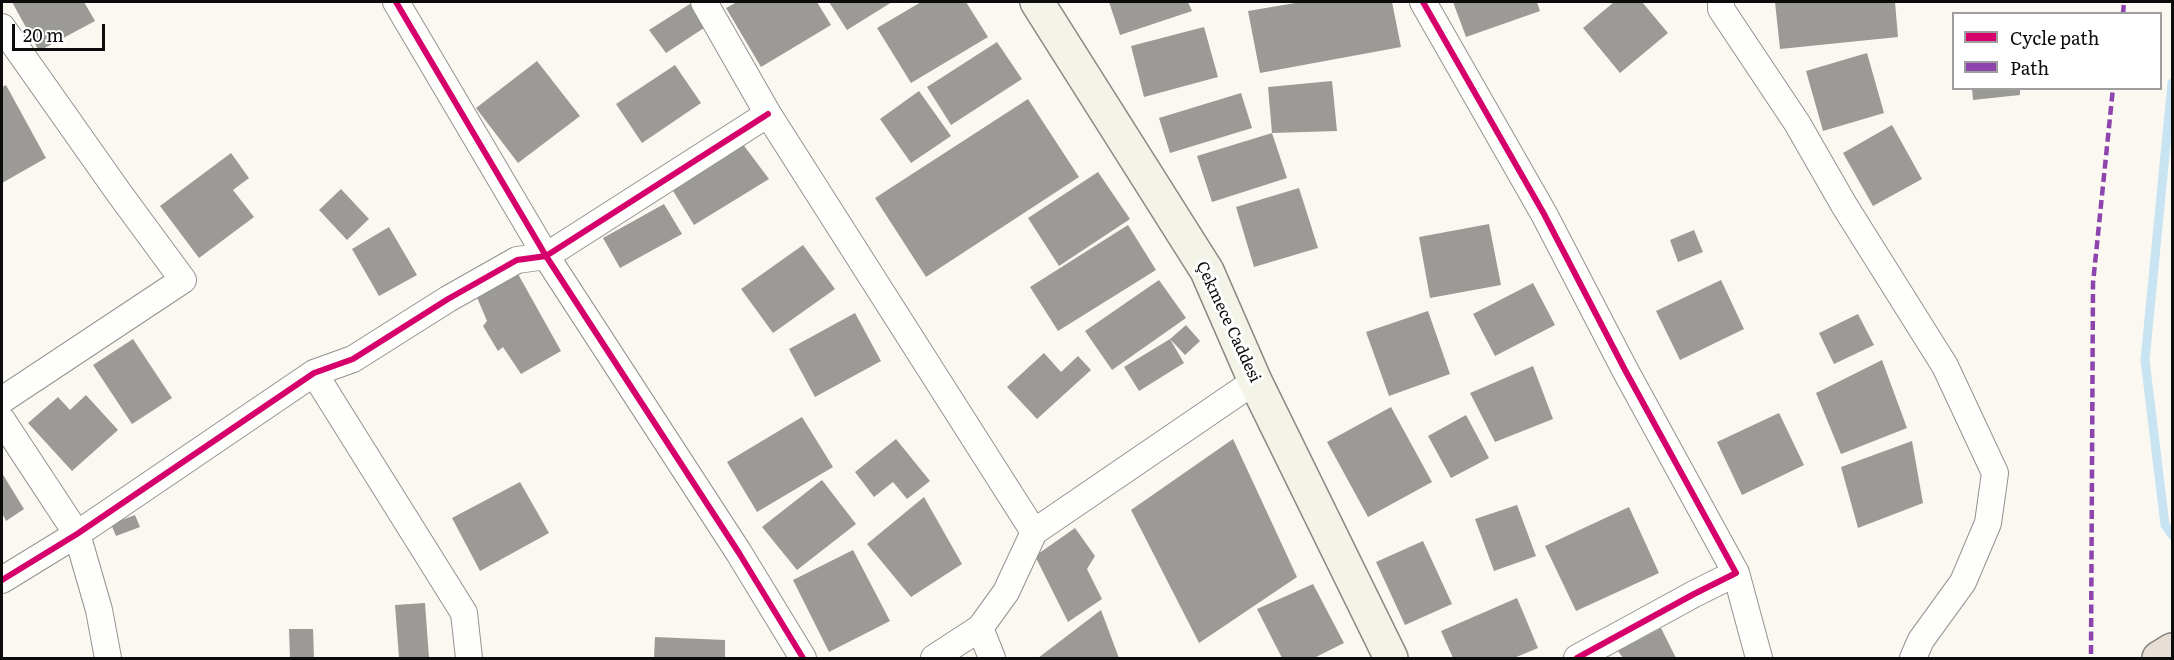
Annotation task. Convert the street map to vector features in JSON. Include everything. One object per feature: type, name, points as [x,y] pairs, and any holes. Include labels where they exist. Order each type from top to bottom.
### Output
[{"type":"highway","points":[[2159,658],[2172,650]]},
{"type":"main road","name":"Çekmece Caddesi","points":[[1037,2],[1207,271],[1255,381],[1391,658]]},
{"type":"street","points":[[396,2],[546,256],[739,553],[803,658]]},
{"type":"street","points":[[704,2],[768,114],[1034,532]]},
{"type":"street","points":[[1423,2],[1544,214],[1625,370],[1736,573],[1759,658]]},
{"type":"street","points":[[1718,4],[1797,123],[1844,205],[1945,366],[1995,473],[1988,523],[1963,582],[1921,640],[1913,658]]},
{"type":"street","points":[[2,27],[183,280],[2,400]]},
{"type":"street","points":[[2,580],[77,534],[314,373],[353,359],[448,299],[516,260],[546,256],[768,114]]},
{"type":"street","points":[[314,373],[464,613],[469,658]]},
{"type":"street","points":[[934,658],[980,628],[1006,592],[1034,532],[1255,381]]},
{"type":"street","points":[[2,420],[77,534],[99,610],[108,658]]},
{"type":"street","points":[[1577,658],[1736,573]]},
{"type":"street","points":[[980,628],[992,658]]},
{"type":"building","points":[[12,2],[84,2],[95,21],[39,51]]},
{"type":"building","points":[[693,2],[707,26],[666,53],[649,30]]},
{"type":"building","points":[[737,2],[817,2],[831,25],[761,67],[726,8]]},
{"type":"building","points":[[829,2],[892,2],[847,30]]},
{"type":"building","points":[[921,2],[966,2],[988,37],[911,83],[877,28]]},
{"type":"building","points":[[1109,2],[1188,2],[1192,11],[1120,35]]},
{"type":"building","points":[[1301,2],[1392,2],[1401,47],[1260,73],[1248,11]]},
{"type":"building","points":[[1453,2],[1537,2],[1540,11],[1466,37]]},
{"type":"building","points":[[1614,2],[1642,2],[1668,33],[1620,73],[1583,28]]},
{"type":"building","points":[[1775,2],[1895,2],[1898,37],[1780,49]]},
{"type":"building","points":[[1204,27],[1218,77],[1144,97],[1131,46]]},
{"type":"building","points":[[997,42],[1022,79],[951,125],[927,87]]},
{"type":"building","points":[[1867,53],[1884,113],[1823,131],[1806,71]]},
{"type":"building","points":[[537,61],[580,116],[518,163],[476,108]]},
{"type":"building","points":[[675,65],[701,103],[642,143],[616,104]]},
{"type":"building","points":[[1332,81],[1337,131],[1272,133],[1268,87]]},
{"type":"building","points":[[6,85],[46,158],[2,183],[2,87]]},
{"type":"building","points":[[1972,90],[2020,90],[2020,95],[1973,100]]},
{"type":"building","points":[[919,91],[951,136],[911,163],[880,119]]},
{"type":"building","points":[[1241,93],[1252,128],[1170,153],[1159,118]]},
{"type":"building","points":[[1028,99],[1079,177],[926,277],[875,198]]},
{"type":"building","points":[[1892,125],[1922,179],[1873,206],[1843,153]]},
{"type":"building","points":[[1272,133],[1287,178],[1212,202],[1197,156]]},
{"type":"building","points":[[742,143],[769,179],[694,225],[667,181]]},
{"type":"building","points":[[231,153],[249,178],[233,190],[254,217],[199,258],[160,206]]},
{"type":"building","points":[[1098,172],[1130,219],[1059,266],[1028,218]]},
{"type":"building","points":[[1299,188],[1318,248],[1254,267],[1236,207]]},
{"type":"building","points":[[341,189],[369,219],[347,240],[319,210]]},
{"type":"building","points":[[664,204],[682,234],[620,268],[603,238]]},
{"type":"building","points":[[1489,224],[1501,285],[1430,298],[1419,237]]},
{"type":"building","points":[[1128,225],[1156,270],[1058,331],[1030,287]]},
{"type":"building","points":[[389,227],[417,275],[379,296],[352,249]]},
{"type":"building","points":[[1694,230],[1703,252],[1678,262],[1670,240]]},
{"type":"building","points":[[803,245],[835,289],[773,333],[741,289]]},
{"type":"building","points":[[518,274],[561,351],[521,374],[503,347],[498,351],[483,326],[487,321],[476,295]]},
{"type":"building","points":[[1159,280],[1186,318],[1112,370],[1085,331]]},
{"type":"building","points":[[1721,280],[1744,329],[1680,360],[1656,311]]},
{"type":"building","points":[[1533,283],[1555,325],[1495,356],[1473,314]]},
{"type":"building","points":[[1428,311],[1450,374],[1389,396],[1366,332]]},
{"type":"building","points":[[855,313],[881,361],[815,397],[789,349]]},
{"type":"building","points":[[1858,314],[1874,345],[1834,364],[1819,333]]},
{"type":"building","points":[[1186,325],[1200,341],[1185,355],[1170,339]]},
{"type":"building","points":[[133,339],[172,398],[132,424],[93,365]]},
{"type":"building","points":[[1170,339],[1184,363],[1139,391],[1124,367]]},
{"type":"building","points":[[1044,353],[1061,372],[1078,356],[1091,370],[1037,419],[1007,387]]},
{"type":"building","points":[[1882,360],[1907,428],[1841,454],[1816,393]]},
{"type":"building","points":[[1533,366],[1553,419],[1495,442],[1470,393]]},
{"type":"building","points":[[86,395],[118,430],[72,471],[28,423],[58,397],[70,410]]},
{"type":"building","points":[[1391,407],[1432,482],[1368,517],[1327,442]]},
{"type":"building","points":[[1779,413],[1804,465],[1742,495],[1717,442]]},
{"type":"building","points":[[1466,415],[1489,458],[1451,478],[1428,436]]},
{"type":"building","points":[[802,417],[833,467],[757,512],[727,462]]},
{"type":"building","points":[[896,439],[930,481],[907,499],[893,482],[874,497],[855,472]]},
{"type":"building","points":[[1233,439],[1297,577],[1199,643],[1131,510]]},
{"type":"building","points":[[1912,441],[1923,503],[1858,528],[1841,467]]},
{"type":"building","points":[[2,473],[24,509],[6,521],[2,513]]},
{"type":"building","points":[[822,480],[856,524],[797,570],[762,527]]},
{"type":"building","points":[[520,482],[549,533],[480,571],[452,518]]},
{"type":"building","points":[[924,497],[962,564],[911,597],[867,544]]},
{"type":"building","points":[[1517,505],[1536,556],[1494,571],[1475,519]]},
{"type":"building","points":[[1629,507],[1659,573],[1576,611],[1545,546]]},
{"type":"building","points":[[135,515],[140,527],[116,536],[111,524]]},
{"type":"building","points":[[1075,528],[1095,556],[1087,569],[1102,599],[1068,622],[1035,556]]},
{"type":"building","points":[[1423,541],[1452,604],[1405,625],[1376,562]]},
{"type":"building","points":[[853,550],[890,621],[829,652],[793,580]]},
{"type":"building","points":[[1313,584],[1344,643],[1314,658],[1282,658],[1257,609]]},
{"type":"building","points":[[1517,598],[1538,648],[1514,658],[1453,658],[1441,631]]},
{"type":"building","points":[[425,603],[429,658],[399,658],[395,605]]},
{"type":"building","points":[[1101,610],[1119,658],[1038,658]]},
{"type":"building","points":[[1661,628],[1676,658],[1623,658],[1618,651]]},
{"type":"building","points":[[289,629],[313,629],[314,658],[290,658]]},
{"type":"building","points":[[655,637],[725,640],[725,658],[654,658]]},
{"type":"waterway","points":[[2172,83],[2145,360],[2165,525],[2172,535]]},
{"type":"marked path","points":[[2123,12],[2124,2]]},
{"type":"marked path","points":[[2091,654],[2093,283],[2113,90]]},
{"type":"cycle path","points":[[396,2],[546,256],[739,553],[803,658]]},
{"type":"cycle path","points":[[1423,2],[1544,214],[1625,370],[1736,573],[1577,658]]},
{"type":"cycle path","points":[[2,580],[77,534],[314,373],[353,359],[448,299],[517,260],[546,256],[768,114]]}]
